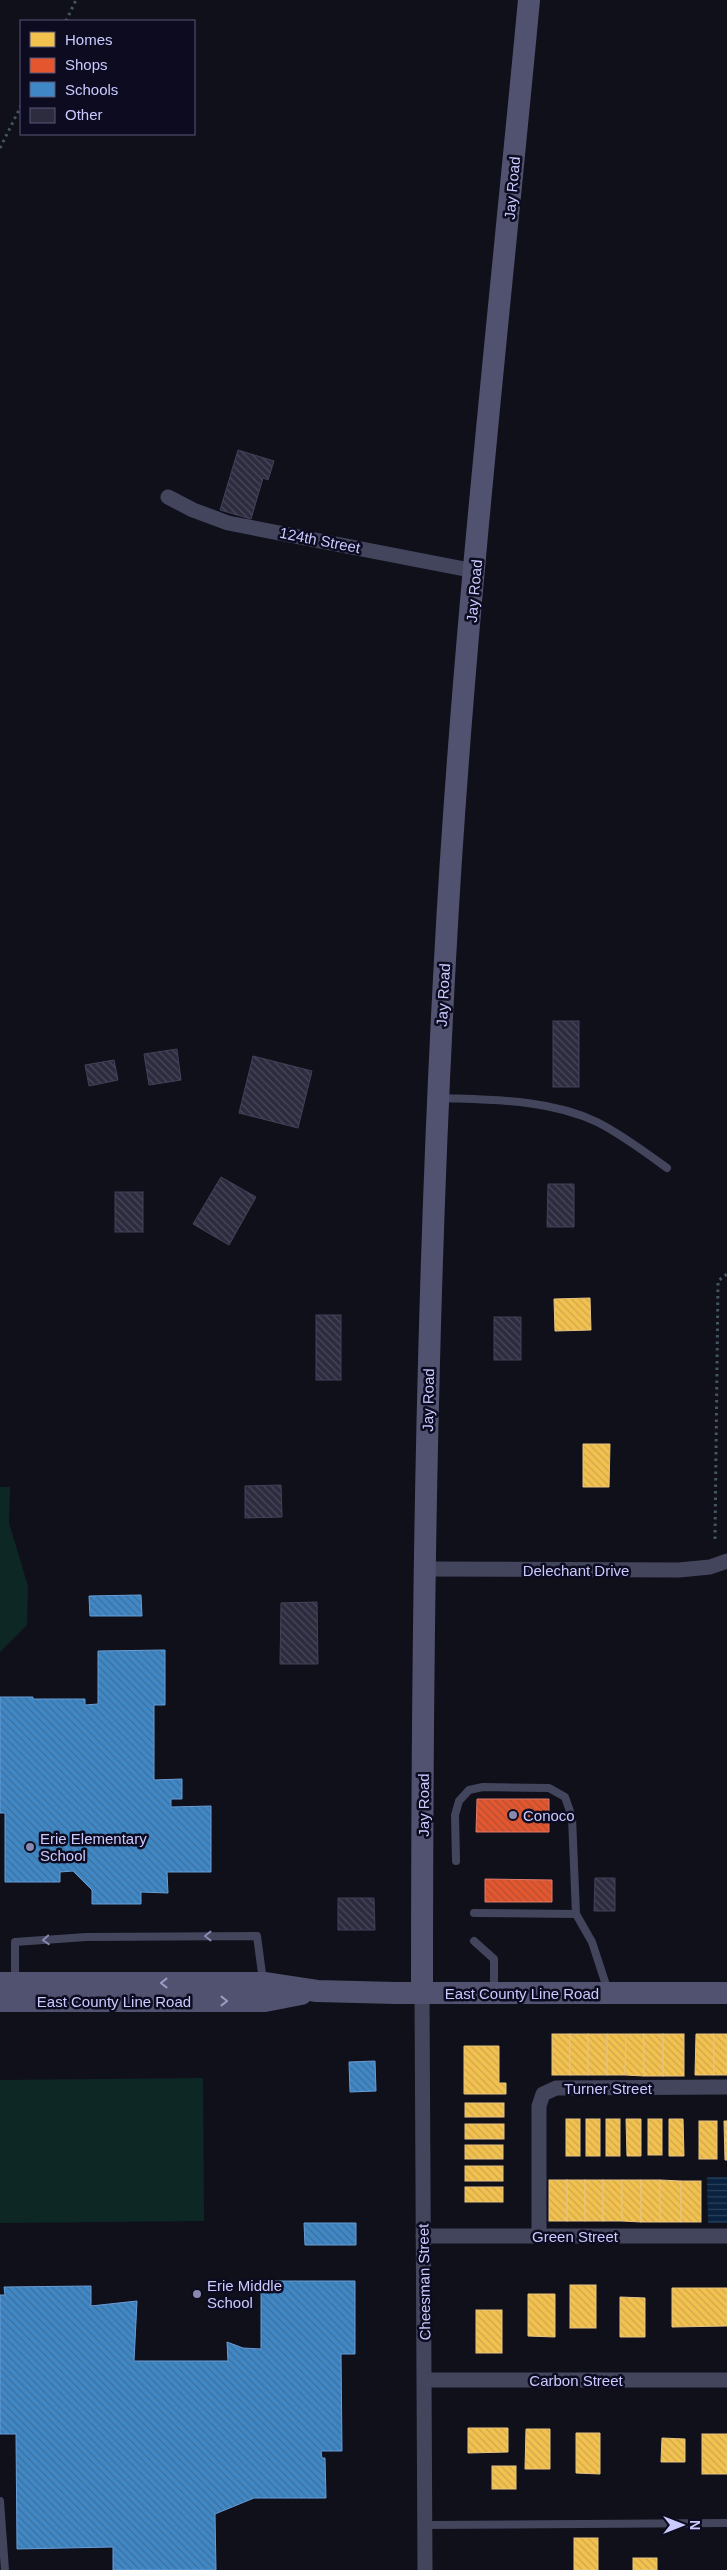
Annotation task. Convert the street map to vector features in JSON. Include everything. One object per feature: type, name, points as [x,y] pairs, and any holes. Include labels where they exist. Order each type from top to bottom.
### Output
[{"type":"street","name":"Jay Road","points":[[422,1993],[425,1570],[438,1098],[445,954],[475,571],[530,0]]},
{"type":"street","name":"124th Street","points":[[168,497],[193,510],[228,523],[475,571]]},
{"type":"street","name":"Delechant Drive","points":[[425,1570],[679,1570],[710,1567],[727,1561]]},
{"type":"street","name":"East County Line Road","points":[[7,1983],[264,1982],[317,1991],[727,1993]]},
{"type":"street","name":"East County Line Road","points":[[0,2001],[264,2001],[317,1991]]},
{"type":"street","name":"Cheesman Street","points":[[422,1993],[425,2570]]},
{"type":"street","name":"Turner Street","points":[[539,2236],[539,2106],[543,2094],[556,2088],[727,2087]]},
{"type":"street","name":"Green Street","points":[[423,2236],[727,2236]]},
{"type":"street","name":"Carbon Street","points":[[425,2380],[727,2380]]},
{"type":"lane","points":[[438,1098],[499,1100],[560,1108],[598,1122],[667,1168]]},
{"type":"lane","points":[[456,1861],[456,1816],[459,1801],[469,1790],[483,1787],[549,1788],[565,1797],[572,1817],[576,1914],[592,1942],[609,1992]]},
{"type":"lane","points":[[474,1913],[576,1914]]},
{"type":"lane","points":[[7,1983],[15,1942],[86,1937],[248,1936],[257,1936],[264,1982]]},
{"type":"lane","points":[[474,1941],[494,1959],[494,1993]]},
{"type":"lane","points":[[0,2501],[5,2570]]},
{"type":"lane","points":[[425,2524],[727,2523]]},
{"type":"path","points":[[66,20],[76,0]]},
{"type":"path","points":[[0,148],[20,108]]},
{"type":"path","points":[[715,1538],[718,1281],[727,1274]]},
{"type":"green space","points":[[0,1487],[10,1487],[9,1523],[28,1586],[27,1625],[0,1652]]},
{"type":"green space","points":[[203,2078],[204,2221],[0,2223],[0,2080]]},
{"type":"water","points":[[707,2177],[727,2177],[727,2223],[708,2223]]},
{"type":"building: Homes","points":[[590,1298],[591,1330],[555,1331],[554,1299]]},
{"type":"building: Homes","points":[[583,1444],[610,1444],[609,1487],[583,1487]]},
{"type":"building: Homes","points":[[552,2034],[570,2034],[570,2075],[552,2075]]},
{"type":"building: Homes","points":[[570,2034],[588,2034],[588,2075],[570,2075]]},
{"type":"building: Homes","points":[[588,2034],[607,2034],[607,2075],[588,2075]]},
{"type":"building: Homes","points":[[607,2034],[626,2034],[625,2075],[607,2075]]},
{"type":"building: Homes","points":[[626,2034],[644,2034],[644,2076],[625,2075]]},
{"type":"building: Homes","points":[[644,2034],[663,2034],[663,2076],[644,2076]]},
{"type":"building: Homes","points":[[663,2034],[684,2034],[684,2076],[663,2076]]},
{"type":"building: Homes","points":[[696,2034],[714,2034],[714,2075],[695,2075]]},
{"type":"building: Homes","points":[[714,2034],[727,2034],[727,2075],[714,2075]]},
{"type":"building: Homes","points":[[464,2046],[499,2046],[499,2083],[506,2083],[506,2094],[464,2094]]},
{"type":"building: Homes","points":[[465,2103],[504,2103],[504,2117],[465,2117]]},
{"type":"building: Homes","points":[[566,2119],[580,2119],[580,2156],[566,2156]]},
{"type":"building: Homes","points":[[586,2119],[600,2119],[600,2156],[586,2156]]},
{"type":"building: Homes","points":[[606,2119],[620,2119],[620,2156],[606,2156]]},
{"type":"building: Homes","points":[[626,2119],[641,2119],[641,2156],[627,2156]]},
{"type":"building: Homes","points":[[648,2119],[662,2119],[662,2155],[648,2155]]},
{"type":"building: Homes","points":[[669,2119],[683,2119],[684,2156],[669,2156]]},
{"type":"building: Homes","points":[[699,2121],[717,2121],[717,2159],[699,2159]]},
{"type":"building: Homes","points":[[724,2121],[727,2121],[727,2160],[725,2160]]},
{"type":"building: Homes","points":[[465,2124],[504,2124],[504,2139],[465,2139]]},
{"type":"building: Homes","points":[[465,2145],[503,2145],[503,2159],[465,2159]]},
{"type":"building: Homes","points":[[465,2166],[503,2166],[503,2181],[465,2181]]},
{"type":"building: Homes","points":[[549,2180],[567,2180],[567,2221],[549,2221]]},
{"type":"building: Homes","points":[[567,2180],[585,2180],[585,2221],[567,2221]]},
{"type":"building: Homes","points":[[585,2180],[603,2180],[603,2221],[585,2221]]},
{"type":"building: Homes","points":[[603,2180],[622,2180],[622,2221],[603,2221]]},
{"type":"building: Homes","points":[[622,2180],[641,2180],[641,2222],[622,2221]]},
{"type":"building: Homes","points":[[641,2180],[660,2180],[660,2222],[641,2222]]},
{"type":"building: Homes","points":[[660,2180],[681,2181],[681,2222],[660,2222]]},
{"type":"building: Homes","points":[[681,2181],[701,2181],[701,2222],[681,2222]]},
{"type":"building: Homes","points":[[465,2187],[503,2187],[503,2202],[465,2202]]},
{"type":"building: Homes","points":[[570,2285],[596,2285],[596,2328],[570,2328]]},
{"type":"building: Homes","points":[[672,2288],[727,2288],[727,2326],[672,2327]]},
{"type":"building: Homes","points":[[528,2294],[555,2294],[555,2337],[528,2336]]},
{"type":"building: Homes","points":[[620,2297],[645,2298],[645,2337],[620,2337]]},
{"type":"building: Homes","points":[[476,2310],[502,2310],[502,2353],[476,2353]]},
{"type":"building: Homes","points":[[468,2428],[508,2428],[508,2452],[468,2453]]},
{"type":"building: Homes","points":[[526,2429],[550,2429],[550,2469],[525,2469]]},
{"type":"building: Homes","points":[[576,2433],[600,2433],[600,2474],[576,2473]]},
{"type":"building: Homes","points":[[702,2434],[727,2434],[727,2474],[702,2474]]},
{"type":"building: Homes","points":[[662,2438],[685,2439],[685,2462],[661,2462]]},
{"type":"building: Homes","points":[[492,2466],[516,2466],[516,2489],[492,2489]]},
{"type":"building: Homes","points":[[574,2538],[598,2538],[598,2570],[574,2570]]},
{"type":"building: Homes","points":[[633,2558],[657,2558],[657,2570],[633,2570]]},
{"type":"building: Shops","name":"Conoco","points":[[477,1799],[549,1799],[549,1832],[476,1832]]},
{"type":"building: Shops","points":[[485,1879],[552,1880],[552,1902],[485,1902]]},
{"type":"building: Schools","points":[[141,1595],[142,1616],[90,1616],[89,1596]]},
{"type":"building: Schools","name":"Erie Elementary School","points":[[165,1650],[165,1705],[154,1705],[154,1780],[182,1779],[182,1799],[171,1799],[171,1807],[211,1806],[211,1872],[167,1872],[168,1893],[141,1892],[141,1904],[92,1904],[92,1890],[73,1871],[60,1872],[60,1882],[5,1882],[5,1813],[0,1813],[0,1697],[85,1699],[85,1705],[98,1704],[98,1651]]},
{"type":"building: Schools","points":[[375,2061],[376,2091],[350,2092],[349,2062]]},
{"type":"building: Schools","points":[[304,2223],[356,2223],[356,2245],[305,2245]]},
{"type":"building: Schools","name":"Erie Middle School","points":[[261,2281],[355,2281],[355,2354],[341,2354],[342,2451],[321,2451],[322,2458],[325,2458],[326,2498],[254,2498],[215,2514],[216,2570],[113,2570],[113,2547],[17,2549],[16,2434],[0,2434],[0,2295],[5,2295],[4,2287],[91,2286],[91,2306],[137,2301],[134,2361],[228,2361],[227,2342],[243,2348],[261,2349]]},
{"type":"building: Other","points":[[238,450],[274,461],[268,480],[263,478],[251,519],[220,510]]},
{"type":"building: Other","points":[[553,1021],[579,1021],[579,1087],[553,1087]]},
{"type":"building: Other","points":[[177,1049],[181,1080],[149,1085],[144,1054]]},
{"type":"building: Other","points":[[253,1056],[312,1071],[298,1128],[239,1113]]},
{"type":"building: Other","points":[[114,1060],[118,1080],[89,1086],[85,1065]]},
{"type":"building: Other","points":[[221,1177],[256,1197],[229,1245],[193,1224]]},
{"type":"building: Other","points":[[548,1184],[574,1184],[574,1227],[547,1227]]},
{"type":"building: Other","points":[[115,1192],[143,1192],[143,1232],[115,1232]]},
{"type":"building: Other","points":[[316,1315],[341,1315],[341,1380],[316,1380]]},
{"type":"building: Other","points":[[494,1317],[521,1317],[521,1360],[494,1360]]},
{"type":"building: Other","points":[[281,1485],[282,1517],[245,1518],[245,1486]]},
{"type":"building: Other","points":[[317,1602],[318,1664],[280,1664],[281,1603]]},
{"type":"building: Other","points":[[595,1878],[615,1878],[615,1911],[594,1911]]},
{"type":"building: Other","points":[[338,1898],[374,1898],[375,1930],[338,1930]]},
{"type":"place","name":"Conoco","points":[[513,1815]]},
{"type":"place","name":"Erie Elementary School","points":[[30,1847]]},
{"type":"place","name":"Erie Middle School","points":[[197,2294]]}]
